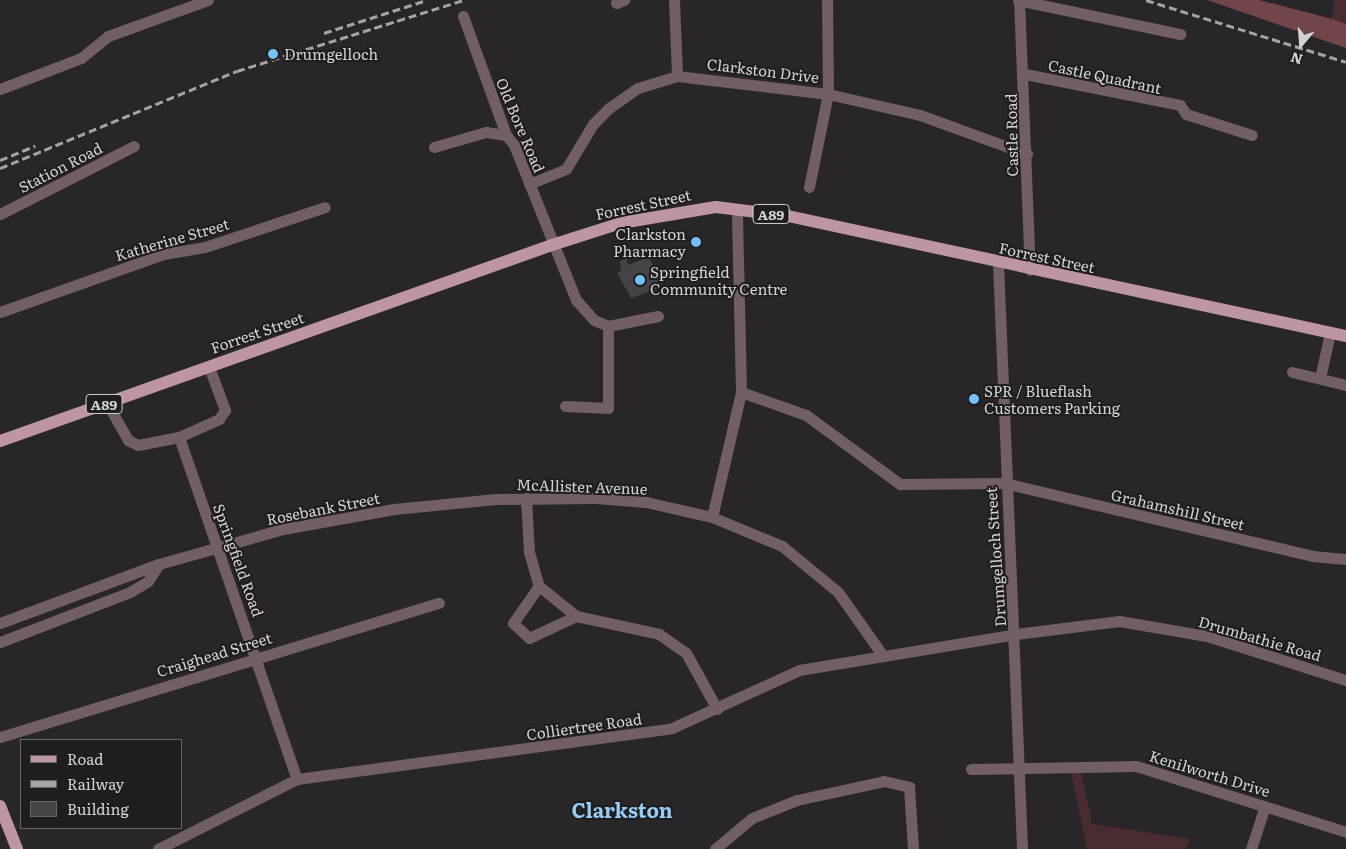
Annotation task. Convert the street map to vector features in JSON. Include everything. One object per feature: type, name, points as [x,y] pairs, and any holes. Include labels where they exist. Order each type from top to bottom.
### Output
[{"type":"main road","name":"Forrest Street","points":[[0,441],[552,245],[682,210],[737,209],[1346,336]]},
{"type":"main road","points":[[0,806],[17,849]]},
{"type":"street","points":[[0,90],[81,58],[108,36],[208,0]]},
{"type":"street","points":[[674,0],[677,76]]},
{"type":"street","points":[[809,187],[828,94],[827,0]]},
{"type":"street","points":[[1019,0],[1180,34]]},
{"type":"street","name":"Castle Road","points":[[1019,0],[1025,74],[1030,270]]},
{"type":"street","name":"Old Bore Road","points":[[463,16],[506,135],[529,184],[552,245],[576,300],[594,320],[608,326]]},
{"type":"street","name":"Castle Quadrant","points":[[1025,74],[1180,105],[1186,114],[1252,135]]},
{"type":"street","name":"Clarkston Drive","points":[[529,184],[566,169],[592,124],[609,108],[638,88],[677,76],[828,94],[920,115],[1027,154]]},
{"type":"street","points":[[434,147],[486,132],[506,135]]},
{"type":"street","name":"Station Road","points":[[0,214],[134,146]]},
{"type":"street","name":"Katherine Street","points":[[0,312],[164,254],[205,247],[325,206]]},
{"type":"street","points":[[712,517],[741,392],[737,209]]},
{"type":"street","name":"Drumgelloch Street","points":[[998,263],[1004,484],[1016,634],[1017,765],[1022,849]]},
{"type":"street","points":[[564,406],[608,408],[608,326],[658,316]]},
{"type":"street","points":[[1320,378],[1330,333]]},
{"type":"street","points":[[107,403],[128,440],[138,445],[179,437],[218,419],[225,410],[209,366]]},
{"type":"street","points":[[1292,372],[1346,385]]},
{"type":"street","name":"Grahamshill Street","points":[[741,392],[806,415],[900,484],[1004,484],[1312,556],[1346,559]]},
{"type":"street","name":"Springfield Road","points":[[179,437],[258,656],[298,779]]},
{"type":"street","points":[[526,498],[529,552],[539,586],[576,616],[659,634],[686,653],[717,709]]},
{"type":"street","name":"McAllister Avenue","points":[[496,499],[526,498],[646,502],[712,517],[782,546],[815,570],[838,592],[881,653]]},
{"type":"street","name":"Rosebank Street","points":[[0,623],[158,564],[219,549],[283,529],[394,509],[496,499]]},
{"type":"street","points":[[0,642],[130,592],[148,582],[158,564]]},
{"type":"street","points":[[539,586],[513,623],[529,638],[576,616]]},
{"type":"street","name":"Craighead Street","points":[[0,737],[258,656],[439,603]]},
{"type":"street","name":"Drumbathie Road","points":[[1016,634],[1119,621],[1207,636],[1346,680]]},
{"type":"street","name":"Colliertree Road","points":[[158,849],[298,779],[617,738],[672,728],[799,670],[881,653],[1016,634]]},
{"type":"street","name":"Kenilworth Drive","points":[[971,769],[1017,765],[1136,766],[1346,832]]},
{"type":"street","points":[[715,849],[752,818],[797,800],[884,781],[909,787],[913,849]]},
{"type":"street","points":[[1251,849],[1265,806]]},
{"type":"shaded area","points":[[1207,0],[1259,0],[1332,19],[1346,24],[1346,48]]},
{"type":"shaded area","points":[[1334,0],[1346,0],[1346,24],[1332,19]]},
{"type":"shaded area","points":[[1071,772],[1081,772],[1092,824],[1190,839],[1186,849],[1087,849]]},
{"type":"building","name":"Springfield Community Centre","points":[[649,257],[663,287],[631,298],[617,273],[621,271],[620,261],[626,258],[628,265]]},
{"type":"railway","points":[[324,33],[427,0]]},
{"type":"railway","points":[[0,168],[237,71],[463,0]]},
{"type":"railway","points":[[1146,0],[1346,62]]},
{"type":"railway","points":[[0,160],[35,146]]},
{"type":"place","name":"Drumgelloch","points":[[273,54]]},
{"type":"place","name":"Clarkston Pharmacy","points":[[696,242]]},
{"type":"place","name":"Springfield Community Centre","points":[[640,280]]},
{"type":"place","name":"SPR / Blueflash Customers Parking","points":[[974,399]]},
{"type":"district","name":"Clarkston","points":[[622,809]]}]
